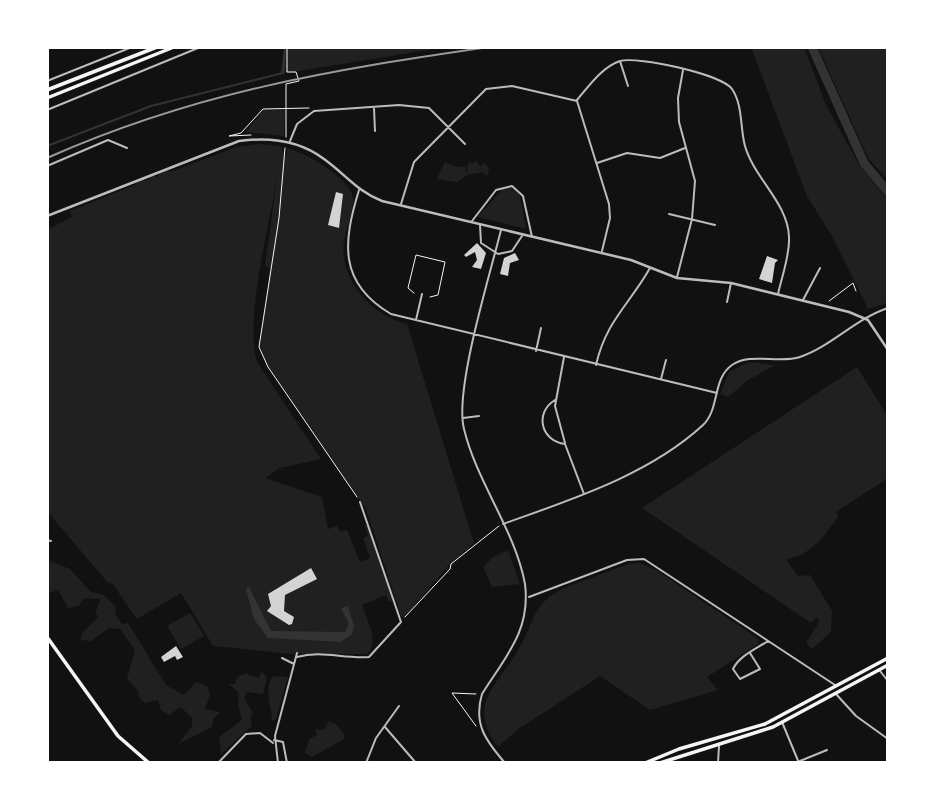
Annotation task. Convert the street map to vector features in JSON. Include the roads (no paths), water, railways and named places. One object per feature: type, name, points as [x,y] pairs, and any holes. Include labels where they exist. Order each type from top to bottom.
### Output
[{"type":"main road","points":[[47,90],[157,47]]},
{"type":"main road","points":[[47,98],[174,47]]},
{"type":"main road","points":[[47,638],[118,736],[149,763]]},
{"type":"main road","points":[[645,763],[678,749],[765,724],[888,659]]},
{"type":"main road","points":[[660,763],[782,722],[888,666]]},
{"type":"street","points":[[47,80],[132,47]]},
{"type":"street","points":[[47,110],[198,48],[230,47]]},
{"type":"street","points":[[576,101],[605,70],[620,61],[636,60],[684,70],[719,79],[731,88],[737,100],[748,154],[785,217],[789,231],[789,246],[778,294]]},
{"type":"street","points":[[620,61],[628,86]]},
{"type":"street","points":[[677,278],[692,219],[695,181],[679,122],[678,98],[684,70]]},
{"type":"street","points":[[400,205],[414,162],[482,92],[493,86],[512,86],[576,101]]},
{"type":"street","points":[[576,101],[610,211],[601,252]]},
{"type":"street","points":[[290,142],[297,124],[314,111],[423,106],[465,144]]},
{"type":"street","points":[[374,107],[375,131]]},
{"type":"street","points":[[47,216],[239,141],[257,138],[290,142],[324,158],[359,190],[400,205],[601,252],[677,278],[731,283],[824,305],[864,317],[888,350]]},
{"type":"street","points":[[47,166],[108,140],[128,148]]},
{"type":"street","points":[[596,163],[627,153],[660,158],[686,148]]},
{"type":"street","points":[[471,222],[496,190],[512,186],[523,195],[532,237]]},
{"type":"street","points":[[359,190],[347,244],[354,279],[380,308],[415,322],[716,393]]},
{"type":"street","points":[[668,214],[715,225]]},
{"type":"street","points":[[481,224],[481,243],[495,253],[512,251],[522,235]]},
{"type":"street","points":[[501,229],[463,387],[462,418],[467,438],[522,571],[527,597],[520,635],[482,694],[478,713],[481,732],[505,763]]},
{"type":"street","points":[[596,365],[608,327],[635,293],[650,267]]},
{"type":"street","points":[[803,300],[820,268]]},
{"type":"street","points":[[727,302],[731,283]]},
{"type":"street","points":[[415,322],[422,294]]},
{"type":"street","points":[[502,524],[584,495],[638,470],[701,427],[710,416],[722,375],[738,361],[797,358],[816,349],[864,317],[888,308]]},
{"type":"street","points":[[536,351],[541,328]]},
{"type":"street","points":[[564,357],[555,400],[555,414],[584,495]]},
{"type":"street","points":[[661,380],[666,360]]},
{"type":"street","points":[[555,400],[543,413],[543,426],[549,437],[565,444]]},
{"type":"street","points":[[462,418],[479,416]]},
{"type":"street","points":[[278,763],[274,742],[297,655],[316,652],[348,658],[369,657],[401,622],[360,502]]},
{"type":"street","points":[[527,597],[542,594],[627,560],[644,559],[836,686]]},
{"type":"street","points":[[750,653],[760,669],[740,679],[733,669],[736,662],[750,653],[769,641]]},
{"type":"street","points":[[282,658],[295,664]]},
{"type":"street","points":[[879,670],[888,681]]},
{"type":"street","points":[[835,694],[856,716],[888,739]]},
{"type":"street","points":[[366,763],[372,746],[399,706]]},
{"type":"street","points":[[782,722],[797,762],[827,750]]},
{"type":"street","points":[[384,727],[416,763]]},
{"type":"street","points":[[218,763],[246,734],[260,733],[274,742],[284,744],[287,763]]},
{"type":"street","points":[[718,763],[719,744]]},
{"type":"waterway","points":[[47,146],[151,106],[283,73],[285,47]]},
{"type":"waterway","points":[[812,47],[864,163],[888,192]]},
{"type":"railway","points":[[47,158],[157,116],[264,86],[489,47]]}]
